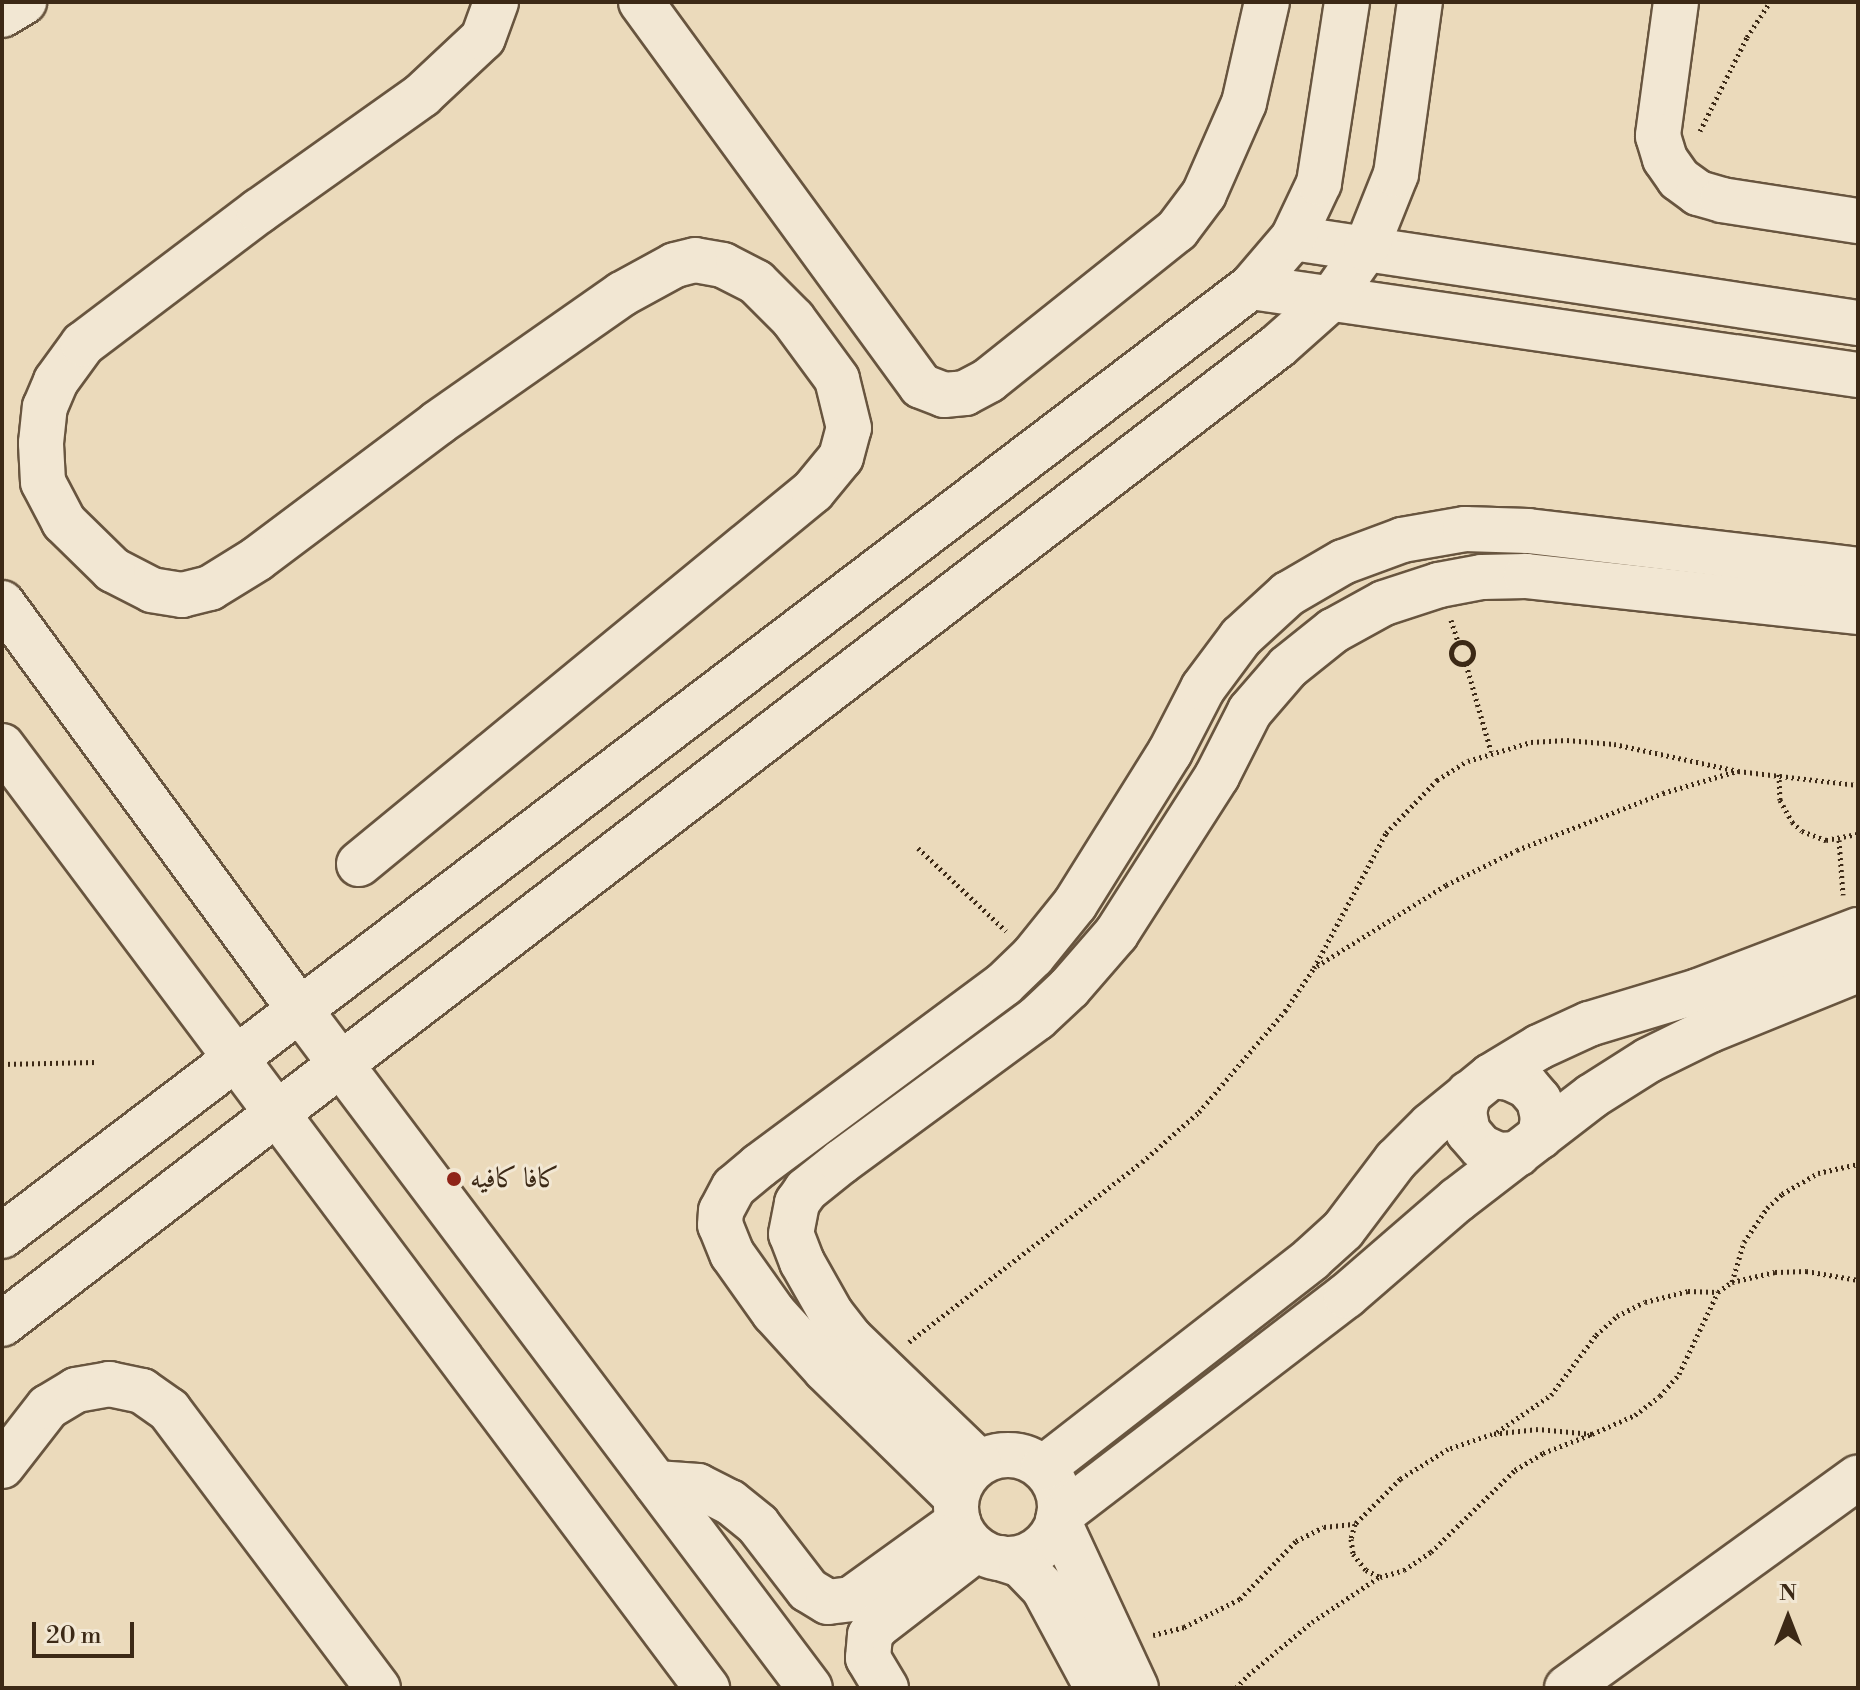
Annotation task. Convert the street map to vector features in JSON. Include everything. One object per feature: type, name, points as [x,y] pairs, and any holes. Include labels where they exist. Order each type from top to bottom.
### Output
[{"type":"street","points":[[2,15],[24,2]]},
{"type":"street","points":[[359,864],[813,491],[841,457],[849,428],[837,379],[793,319],[756,282],[723,265],[695,260],[675,265],[622,294],[438,423],[257,559],[210,588],[182,595],[152,590],[113,570],[64,522],[43,482],[42,431],[45,407],[56,381],[83,344],[259,211],[422,95],[483,38],[496,2]]},
{"type":"street","points":[[641,2],[921,386],[944,395],[965,393],[989,380],[1177,230],[1204,194],[1244,103],[1267,2]]},
{"type":"street","points":[[2,1236],[1251,287],[1293,238],[1319,183],[1347,2]]},
{"type":"street","points":[[2,1324],[1278,346],[1331,299],[1366,249],[1396,174],[1420,2]]},
{"type":"street","points":[[1676,2],[1658,136],[1665,159],[1679,179],[1698,193],[1722,200],[1858,221]]},
{"type":"street","points":[[1293,238],[1858,323]]},
{"type":"street","points":[[1251,287],[1858,375]]},
{"type":"street","points":[[1097,1688],[1044,1589],[798,1342],[732,1254],[720,1225],[721,1211],[734,1187],[1004,984],[1033,956],[1075,904],[1170,752],[1212,675],[1241,637],[1288,594],[1343,562],[1402,540],[1465,529],[1528,531],[1715,553],[1855,590]]},
{"type":"street","points":[[1526,576],[1528,531]]},
{"type":"street","points":[[1711,596],[1715,553]]},
{"type":"street","points":[[886,1688],[868,1658],[870,1635],[974,1518],[995,1456],[1012,1454],[1028,1458],[1043,1468],[1060,1498],[1052,1534],[1030,1554],[974,1518],[878,1366],[832,1315],[802,1262],[791,1234],[794,1210],[806,1190],[1037,1018],[1069,988],[1116,934],[1217,776],[1250,711],[1288,667],[1333,631],[1384,603],[1439,585],[1482,577],[1526,576],[1711,596],[1855,590]]},
{"type":"street","points":[[2,603],[300,1010],[810,1688]]},
{"type":"street","points":[[2,746],[234,1060],[707,1688]]},
{"type":"street","points":[[1170,752],[1217,776]]},
{"type":"street","points":[[1075,904],[1116,934]]},
{"type":"street","points":[[1043,1468],[1311,1259],[1343,1230],[1396,1160],[1480,1085],[1539,1047],[1589,1024],[1704,1011],[1854,945]]},
{"type":"street","points":[[1058,1518],[1346,1296],[1447,1209],[1592,1096],[1649,1060],[1704,1011]]},
{"type":"street","points":[[937,1032],[970,1067]]},
{"type":"street","points":[[1510,1078],[1527,1086],[1539,1100],[1543,1118],[1529,1146],[1498,1155],[1481,1147],[1468,1132],[1464,1112],[1480,1085],[1510,1078]]},
{"type":"street","points":[[808,1130],[841,1162]]},
{"type":"street","points":[[759,1166],[806,1190]]},
{"type":"street","points":[[732,1254],[791,1234]]},
{"type":"street","points":[[1311,1259],[1346,1296]]},
{"type":"street","points":[[1199,1347],[1228,1387]]},
{"type":"street","points":[[2,1466],[48,1407],[76,1390],[109,1384],[142,1391],[169,1410],[378,1688]]},
{"type":"street","points":[[1567,1688],[1858,1477]]},
{"type":"street","points":[[656,1483],[698,1486],[730,1502],[758,1525],[808,1590],[828,1602],[851,1599],[974,1518]]},
{"type":"street","points":[[1058,1518],[1136,1688]]},
{"type":"path","points":[[1679,179],[1747,37],[1770,2]]},
{"type":"path","points":[[1458,642],[1467,643],[1473,649],[1473,659],[1466,664],[1457,663],[1451,657],[1452,648],[1458,642]]},
{"type":"path","points":[[1466,664],[1491,751]]},
{"type":"path","points":[[878,1366],[1142,1162],[1199,1112],[1285,1011],[1314,968],[1386,833],[1437,780],[1491,751],[1531,742],[1567,740],[1614,744],[1738,771],[1858,785]]},
{"type":"path","points":[[1314,968],[1446,885],[1517,850],[1589,819],[1738,771]]},
{"type":"path","points":[[1779,774],[1780,800],[1792,822],[1814,836],[1839,840],[1858,834]]},
{"type":"path","points":[[1839,840],[1854,945]]},
{"type":"path","points":[[918,848],[1033,956]]},
{"type":"path","points":[[2,1064],[96,1062]]},
{"type":"path","points":[[1732,1282],[1744,1242],[1754,1224],[1782,1194],[1818,1173],[1858,1164]]},
{"type":"path","points":[[1236,1688],[1312,1622],[1380,1577],[1404,1570],[1431,1552],[1515,1470],[1543,1453],[1635,1415],[1660,1396],[1679,1374],[1696,1344],[1718,1292],[1732,1282],[1775,1272],[1806,1271],[1858,1280]]},
{"type":"path","points":[[1380,1577],[1366,1570],[1353,1554],[1351,1539],[1355,1524],[1418,1465],[1448,1449],[1492,1434],[1528,1414],[1551,1395],[1596,1335],[1617,1316],[1645,1302],[1688,1291],[1718,1292]]},
{"type":"path","points":[[1492,1434],[1538,1429],[1592,1434]]},
{"type":"path","points":[[1114,1642],[1184,1627],[1216,1613],[1240,1599],[1296,1541],[1324,1527],[1355,1524]]},
{"type":"place","name":"كافا كافيه","points":[[454,1179]]}]
